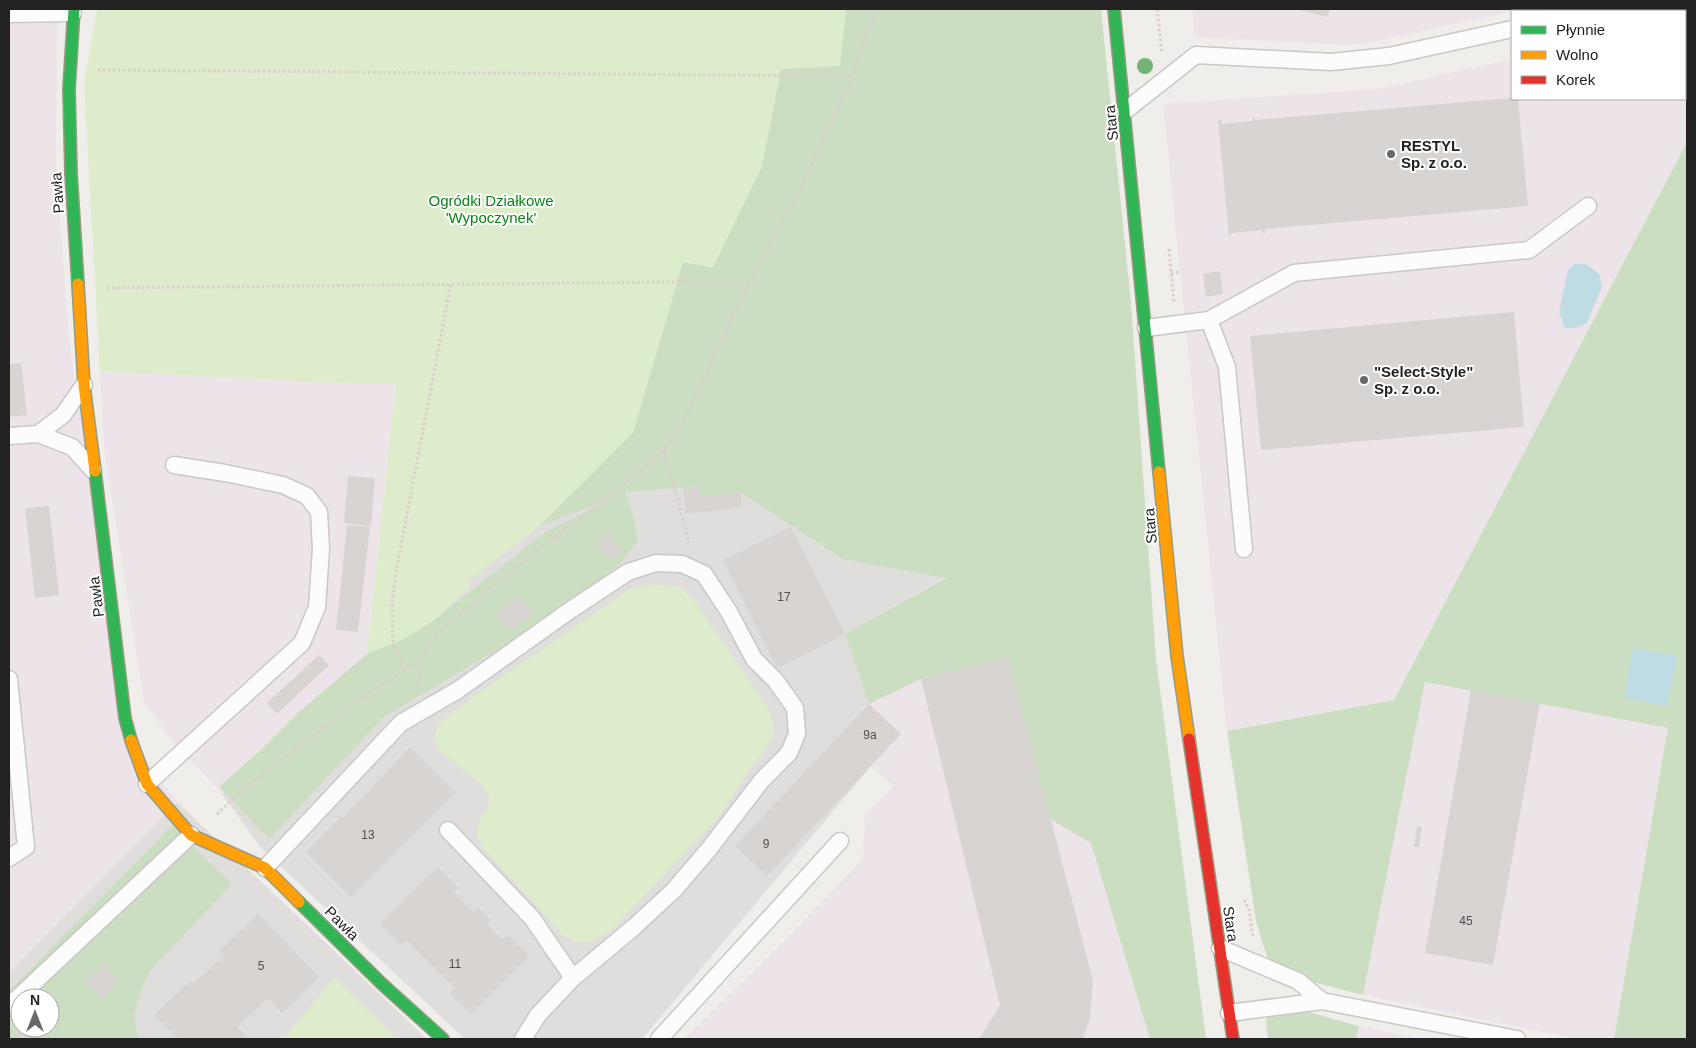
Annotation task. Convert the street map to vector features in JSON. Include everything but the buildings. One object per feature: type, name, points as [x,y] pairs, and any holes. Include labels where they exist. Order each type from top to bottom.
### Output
[{"type":"street","name":"Stara","points":[[1114,9],[1178,656],[1233,1039]]},
{"type":"street","name":"Pawła","points":[[73,11],[70,65],[70,173],[84,385],[125,718],[133,750],[147,784],[191,835],[265,868],[382,984],[443,1039]]},
{"type":"lane","points":[[9,14],[73,11]]},
{"type":"lane","points":[[1125,111],[1196,56],[1331,62],[1389,56],[1511,29]]},
{"type":"lane","points":[[1146,328],[1208,320],[1294,273],[1529,250],[1588,206]]},
{"type":"lane","points":[[1208,320],[1227,367],[1244,549]]},
{"type":"lane","points":[[38,434],[63,414],[84,385]]},
{"type":"lane","points":[[9,436],[38,434],[72,447],[95,472]]},
{"type":"lane","points":[[147,784],[302,644],[317,607],[321,548],[319,512],[307,496],[283,485],[225,473],[174,466]]},
{"type":"lane","points":[[265,868],[401,723],[458,690],[569,611],[628,572],[656,563],[682,564],[704,574],[729,612],[754,659],[775,680],[794,708],[797,734],[789,753],[762,780],[709,849],[674,890],[634,927],[572,978],[538,1015],[523,1039]]},
{"type":"lane","points":[[9,679],[26,847],[9,858]]},
{"type":"lane","points":[[448,830],[532,918],[572,978]]},
{"type":"lane","points":[[9,1006],[191,835]]},
{"type":"lane","points":[[659,1039],[840,841]]},
{"type":"lane","points":[[1220,948],[1298,981],[1322,1001]]},
{"type":"lane","points":[[1229,1013],[1322,1001],[1517,1039]]},
{"type":"path","points":[[191,835],[245,788],[372,691],[421,659],[436,635],[513,569],[616,491],[664,450],[683,422],[748,285],[796,197],[852,76],[864,39],[877,9]]},
{"type":"path","points":[[1153,89],[1163,63],[1157,9]]},
{"type":"path","points":[[70,65],[86,70],[852,76]]},
{"type":"path","points":[[1168,243],[1176,324]]},
{"type":"path","points":[[79,288],[677,282],[748,285]]},
{"type":"path","points":[[404,670],[393,644],[392,606],[451,284]]},
{"type":"path","points":[[664,450],[690,547],[704,574]]},
{"type":"path","points":[[1240,893],[1249,909],[1257,964]]},
{"type":"shaded area","points":[[9,9],[61,9],[57,36],[56,165],[69,338],[128,734],[177,802],[9,972]]},
{"type":"shaded area","points":[[1192,9],[1522,9],[1373,42],[1349,45],[1195,37]]},
{"type":"shaded area","points":[[1687,9],[1687,142],[1394,700],[1227,731],[1163,104],[1379,89],[1511,59],[1511,100],[1686,100],[1686,10],[1624,10]]},
{"type":"shaded area","points":[[100,371],[337,383],[396,383],[364,679],[222,794],[170,738],[144,702],[104,448]]},
{"type":"shaded area","points":[[706,459],[955,571],[869,704],[901,734],[871,766],[642,1039],[465,1039],[261,848],[222,794],[364,679],[367,654],[402,640],[467,581],[538,527],[657,469]]},
{"type":"shaded area","points":[[955,571],[1091,843],[1150,1039],[684,1039],[784,941],[863,859],[865,814],[893,786],[871,766],[901,734],[869,704],[845,634]]},
{"type":"shaded area","points":[[1425,682],[1668,728],[1614,1039],[1577,1039],[1363,995]]},
{"type":"shaded area","points":[[177,802],[427,1039],[9,1039],[9,972]]},
{"type":"shaded area","points":[[1359,1026],[1423,1039],[1356,1039]]},
{"type":"green space","name":"Ogródki Działkowe 'Wypoczynek'","points":[[97,9],[846,9],[840,66],[781,69],[762,166],[713,269],[683,262],[633,433],[538,527],[468,581],[470,587],[432,622],[402,640],[367,654],[396,384],[337,383],[100,371],[84,85]]},
{"type":"green space","points":[[846,9],[1101,9],[1131,303],[1156,659],[1206,1039],[1150,1039],[1091,843],[1050,819],[1008,658],[921,679],[869,704],[845,634],[946,578],[843,559],[740,492],[700,497],[699,486],[625,492],[634,518],[638,540],[618,566],[530,630],[384,717],[269,839],[219,787],[264,747],[301,710],[367,654],[402,640],[432,622],[544,533],[617,496],[538,527],[633,433],[683,262],[713,268],[762,166],[781,69],[840,66]],"holes":[[[608,533],[621,552],[609,560],[596,541]]]},
{"type":"green space","points":[[1687,142],[1687,1039],[1614,1039],[1668,728],[1425,682],[1363,995],[1282,974],[1268,960],[1256,921],[1227,731],[1394,700]]},
{"type":"green space","points":[[650,585],[680,587],[695,602],[768,709],[774,725],[773,736],[718,818],[610,931],[593,941],[578,942],[565,937],[484,849],[477,835],[478,823],[489,806],[489,798],[482,785],[439,750],[434,738],[438,724],[484,689],[632,588]]},
{"type":"green space","points":[[172,826],[232,884],[150,971],[141,990],[134,1014],[140,1039],[9,1039],[10,990],[10,1038],[60,1038],[60,988],[12,988]]},
{"type":"green space","points":[[335,978],[397,1039],[283,1039]]},
{"type":"green space","points":[[1294,1008],[1359,1026],[1356,1039],[1268,1039],[1266,1022],[1268,1011]]},
{"type":"water","points":[[1575,264],[1586,264],[1599,274],[1602,287],[1587,323],[1576,328],[1565,328],[1559,312],[1568,270]]},
{"type":"water","points":[[1633,648],[1677,656],[1667,706],[1624,698]]},
{"type":"traffic: fast","points":[[74,9],[69,89],[71,173],[78,284]]},
{"type":"traffic: fast","points":[[1114,9],[1159,472]]},
{"type":"traffic: fast","points":[[95,471],[125,718],[131,740]]},
{"type":"traffic: fast","points":[[299,902],[382,984],[443,1039]]},
{"type":"traffic: slow","points":[[78,284],[84,385],[95,471]]},
{"type":"traffic: slow","points":[[1159,472],[1177,656],[1189,739]]},
{"type":"traffic: slow","points":[[131,740],[147,784],[191,835],[265,868],[299,902]]},
{"type":"traffic: jam","points":[[1189,739],[1233,1039]]},
{"type":"place","name":"RESTYL Sp. z o.o.","points":[[1391,154]]},
{"type":"place","name":"\"Select-Style\" Sp. z o.o.","points":[[1364,380]]}]
